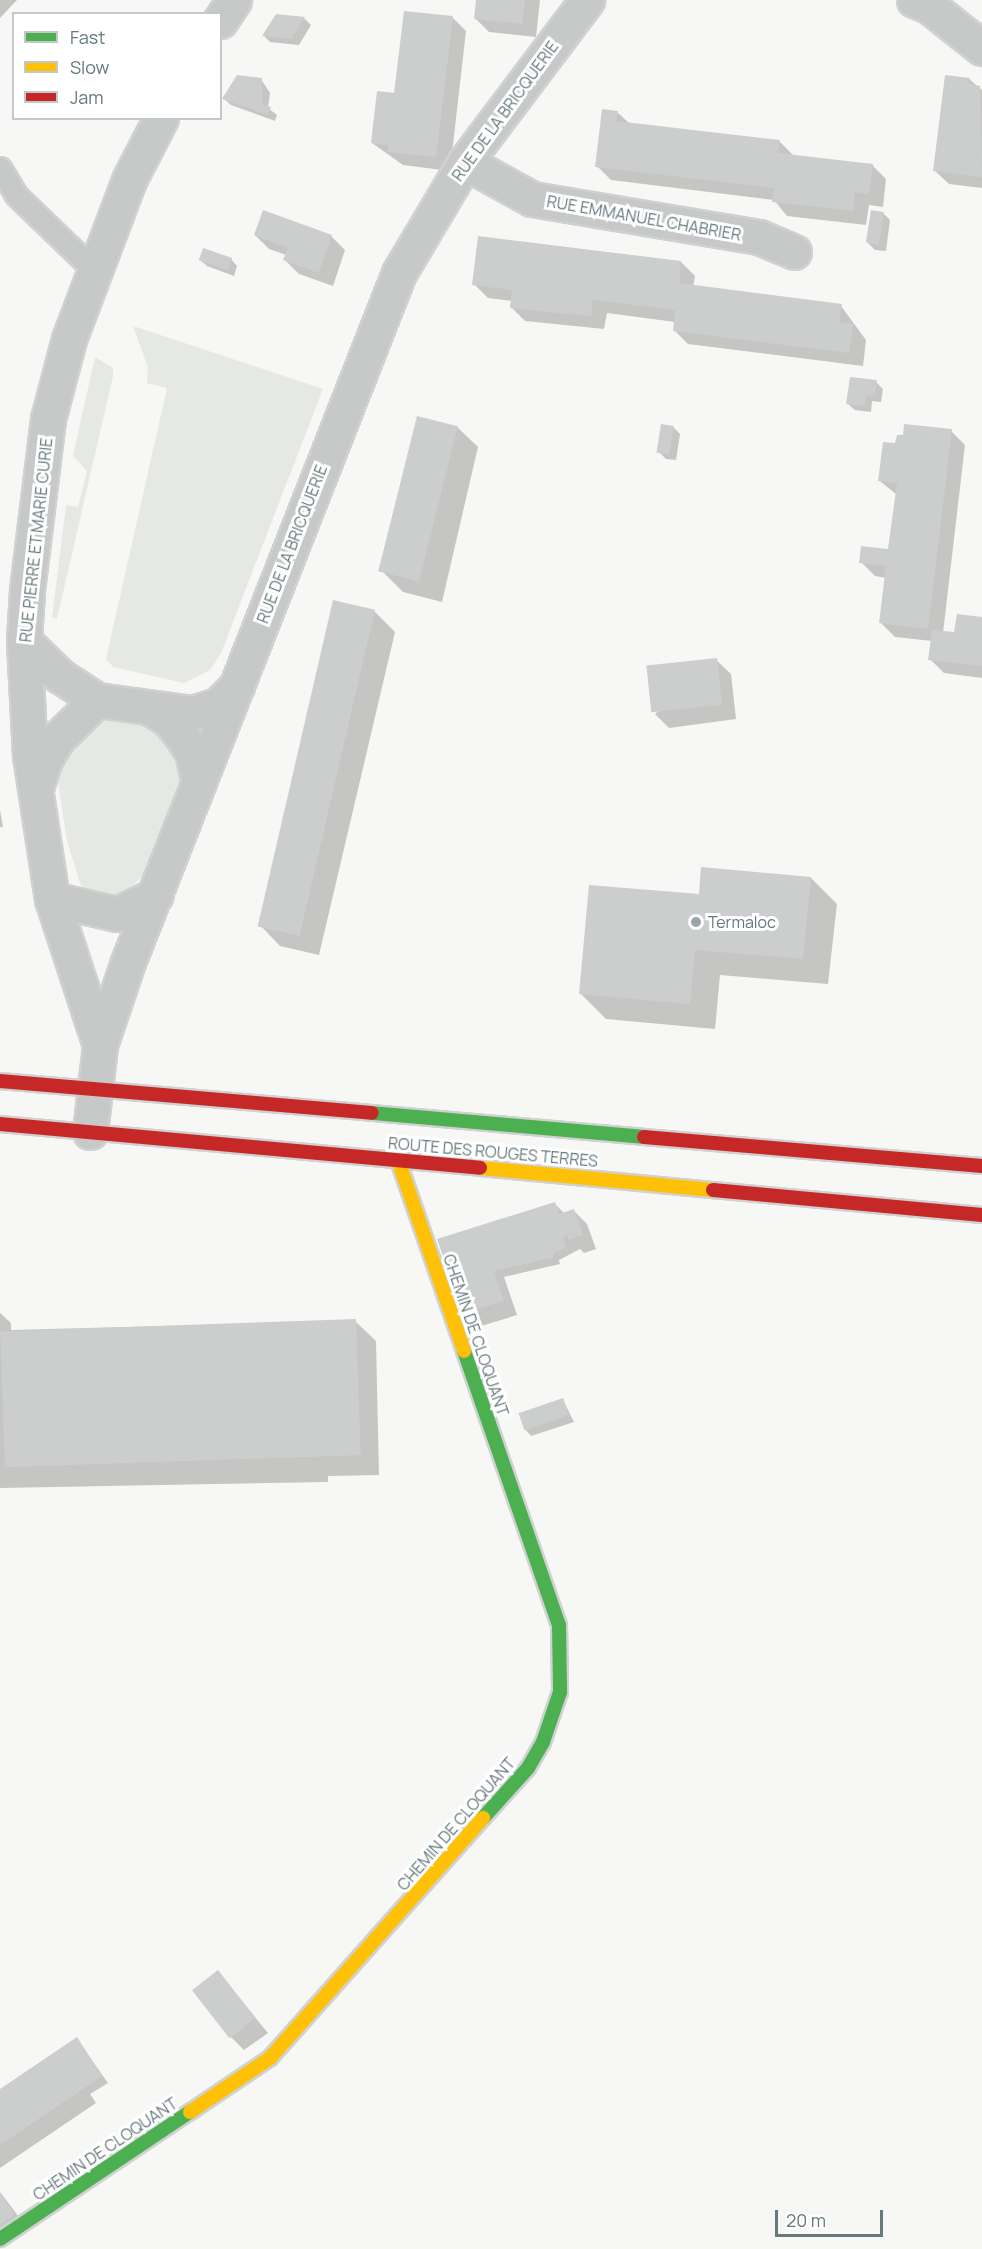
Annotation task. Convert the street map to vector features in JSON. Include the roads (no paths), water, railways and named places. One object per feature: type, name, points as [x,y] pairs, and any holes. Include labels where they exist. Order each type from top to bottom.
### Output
[{"type":"main road","name":"ROUTE DES ROUGES TERRES","points":[[0,1081],[982,1166]]},
{"type":"main road","name":"ROUTE DES ROUGES TERRES","points":[[0,1124],[982,1215]]},
{"type":"main road","name":"CHEMIN DE CLOQUANT","points":[[0,2239],[270,2058],[528,1768],[543,1742],[560,1692],[559,1625],[398,1160]]},
{"type":"street","points":[[222,18],[234,0]]},
{"type":"street","name":"RUE DE LA BRICQUERIE","points":[[90,1132],[100,1045],[199,782],[399,273],[465,162],[587,0]]},
{"type":"street","points":[[914,0],[928,6],[982,48]]},
{"type":"street","name":"RUE PIERRE ET MARIE CURIE","points":[[100,1045],[52,899],[35,792],[24,641],[48,419],[69,339],[93,269],[129,180],[160,120]]},
{"type":"street","name":"RUE EMMANUEL CHABRIER","points":[[465,162],[532,199],[759,237],[794,252]]},
{"type":"street","points":[[24,641],[60,676],[97,700],[192,713],[218,705],[237,686]]},
{"type":"street","points":[[35,792],[45,761],[58,738],[97,700]]},
{"type":"street","points":[[152,709],[169,720],[182,735],[192,753],[199,782]]},
{"type":"street","points":[[52,899],[117,914],[156,895]]},
{"type":"lane","points":[[0,168],[16,195],[93,269]]},
{"type":"place","name":"Termaloc","points":[[696,922]]}]
